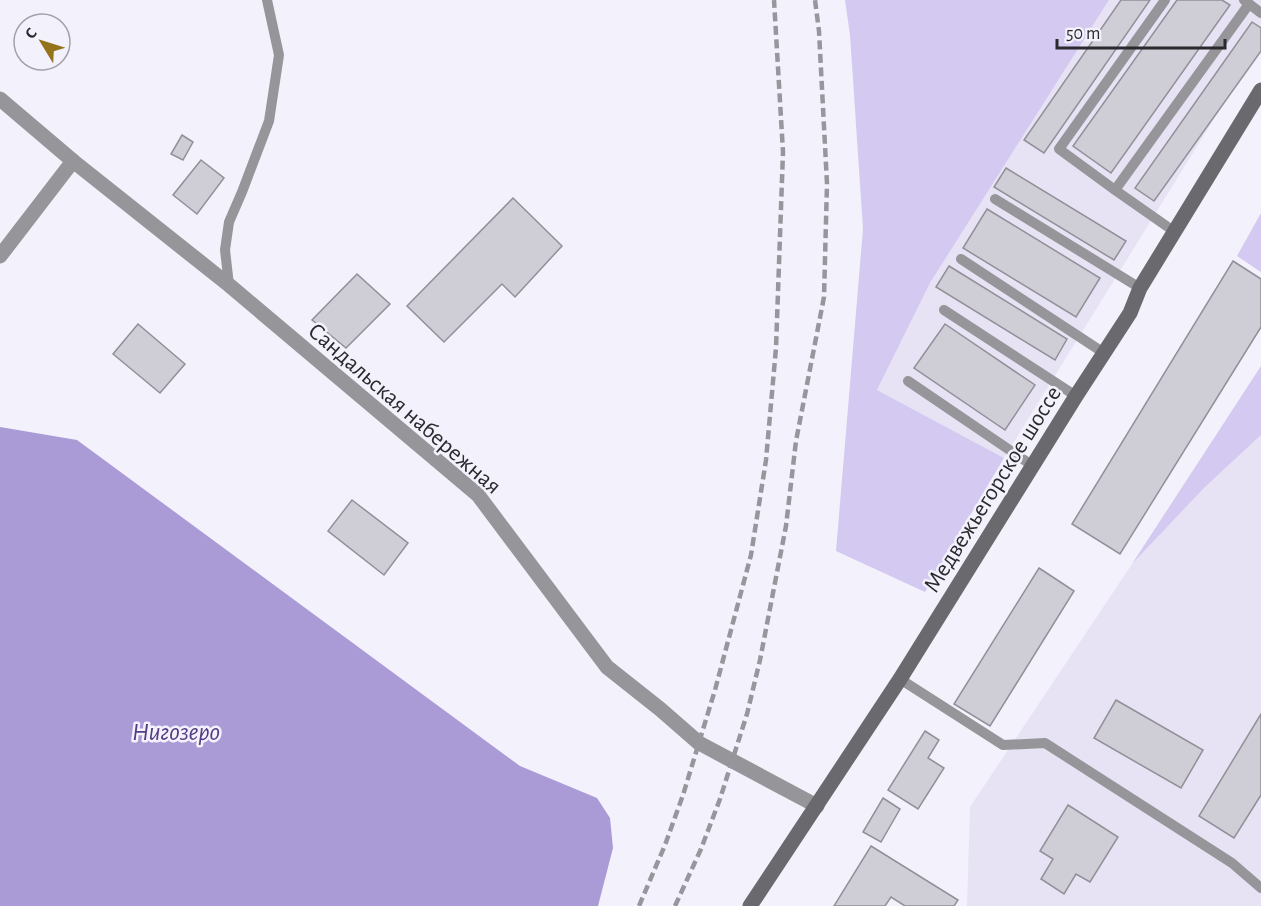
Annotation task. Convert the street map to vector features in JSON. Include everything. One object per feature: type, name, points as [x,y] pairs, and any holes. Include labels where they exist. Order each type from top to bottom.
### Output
[{"type":"street","name":"Медвежьегорское шоссе","points":[[750,906],[900,679],[1130,313],[1140,288],[1261,90]]},
{"type":"street","name":"Сандальская набережная","points":[[0,99],[73,161],[229,285],[478,495],[607,667],[699,742],[817,806]]},
{"type":"street","points":[[0,256],[73,161]]},
{"type":"lane","points":[[229,285],[225,250],[229,222],[269,121],[279,55],[267,0]]},
{"type":"lane","points":[[1165,0],[1059,149],[1175,232]]},
{"type":"lane","points":[[1115,190],[1246,2],[1261,13]]},
{"type":"lane","points":[[995,199],[1140,288]]},
{"type":"lane","points":[[961,259],[1104,353]]},
{"type":"lane","points":[[944,310],[1076,396]]},
{"type":"lane","points":[[908,381],[1033,466]]},
{"type":"lane","points":[[900,679],[1003,746],[1045,743],[1232,863],[1261,888]]},
{"type":"shaded area","points":[[845,0],[1109,0],[930,283],[877,390],[1004,458],[925,592],[836,551],[863,229],[850,35]]},
{"type":"shaded area","points":[[1109,0],[1261,0],[1261,43],[1004,458],[877,390],[930,283]]},
{"type":"shaded area","points":[[1261,213],[1261,272],[1237,256]]},
{"type":"shaded area","points":[[1261,366],[1261,435],[1204,488],[1132,564]]},
{"type":"shaded area","points":[[1261,435],[1261,906],[967,906],[970,807],[1132,564],[1204,488]]},
{"type":"water","name":"Нигозеро","points":[[0,427],[77,440],[520,766],[597,798],[610,818],[613,848],[598,906],[0,906]]},
{"type":"building","points":[[1121,0],[1150,0],[1044,153],[1024,140]]},
{"type":"building","points":[[1177,0],[1222,0],[1230,5],[1111,173],[1073,146]]},
{"type":"building","points":[[1252,22],[1261,28],[1261,51],[1154,201],[1135,188]]},
{"type":"building","points":[[182,135],[193,142],[183,160],[171,154]]},
{"type":"building","points":[[201,160],[224,178],[197,214],[173,195]]},
{"type":"building","points":[[1006,168],[1126,241],[1114,260],[994,187]]},
{"type":"building","points":[[513,198],[562,246],[515,297],[502,284],[444,342],[407,306]]},
{"type":"building","points":[[987,209],[1100,278],[1076,317],[963,248]]},
{"type":"building","points":[[1233,261],[1261,279],[1261,327],[1120,554],[1072,524]]},
{"type":"building","points":[[949,266],[1067,339],[1055,360],[936,287]]},
{"type":"building","points":[[357,274],[390,304],[346,348],[312,320]]},
{"type":"building","points":[[138,324],[185,364],[160,393],[113,354]]},
{"type":"building","points":[[945,324],[1035,385],[1005,430],[914,368]]},
{"type":"building","points":[[352,500],[408,543],[384,575],[328,531]]},
{"type":"building","points":[[1039,568],[1074,591],[990,726],[954,704]]},
{"type":"building","points":[[1116,700],[1203,750],[1181,788],[1094,738]]},
{"type":"building","points":[[1261,714],[1261,795],[1234,838],[1199,816]]},
{"type":"building","points":[[925,731],[939,740],[928,758],[944,768],[918,809],[888,790]]},
{"type":"building","points":[[883,798],[900,809],[881,842],[863,832]]},
{"type":"building","points":[[1068,805],[1118,837],[1090,882],[1076,874],[1064,894],[1041,879],[1053,859],[1040,851]]},
{"type":"building","points":[[871,846],[958,900],[954,906],[905,906],[891,897],[885,906],[834,906]]},
{"type":"railway","points":[[639,906],[683,795],[715,690],[751,555],[766,460],[776,348],[783,152],[774,0]]},
{"type":"railway","points":[[675,906],[701,849],[720,799],[747,714],[786,526],[796,441],[824,297],[827,184],[819,31],[815,0]]}]
